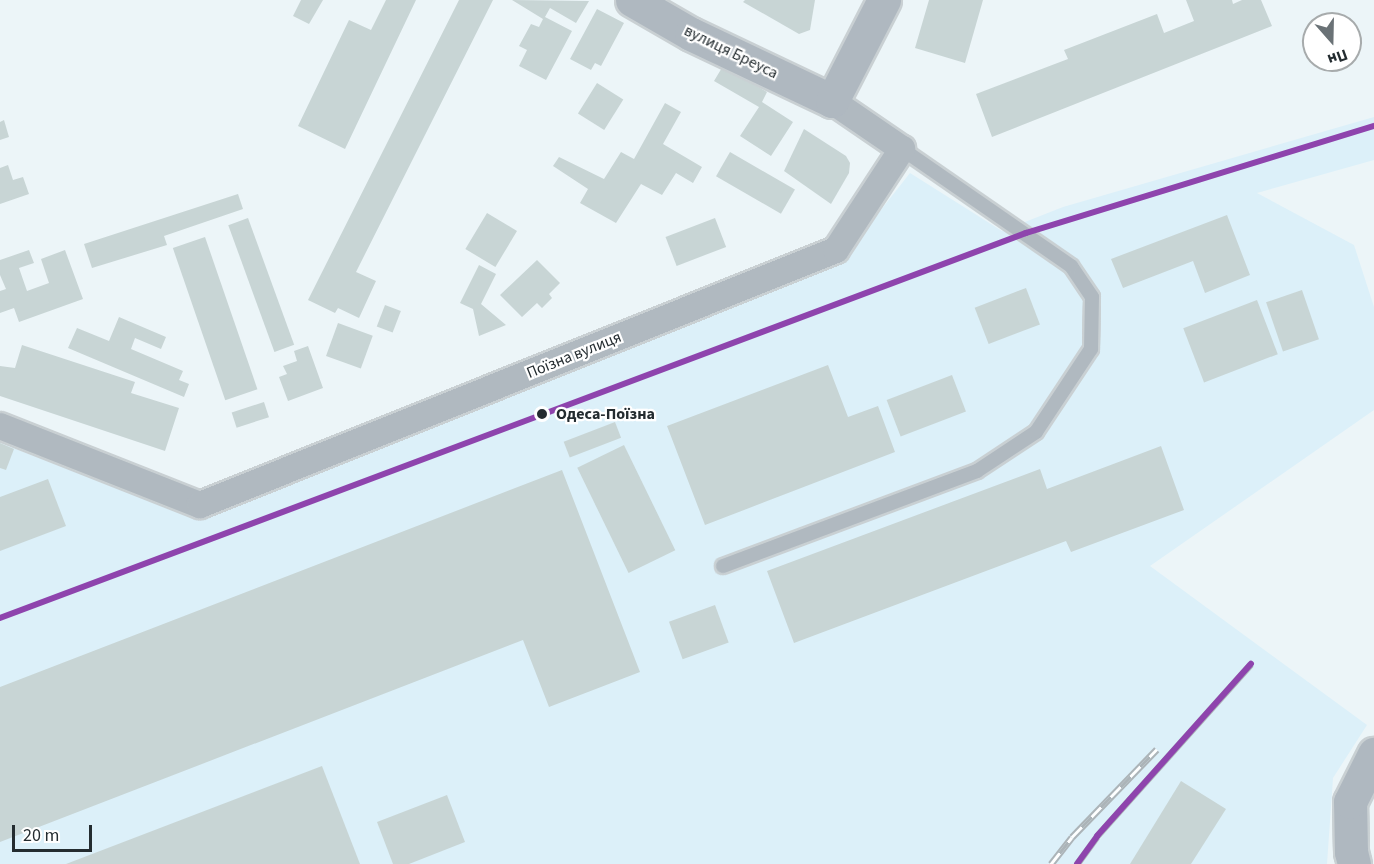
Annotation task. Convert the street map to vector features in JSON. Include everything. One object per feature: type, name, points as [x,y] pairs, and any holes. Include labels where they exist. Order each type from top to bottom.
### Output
[{"type":"street","name":"вулиця Бреуса","points":[[632,0],[691,34],[832,101]]},
{"type":"street","points":[[855,57],[864,0]]},
{"type":"street","points":[[884,0],[832,101],[902,149]]},
{"type":"street","name":"Поїзна вулиця","points":[[0,426],[200,505],[836,250],[902,149]]},
{"type":"street","points":[[1354,864],[1351,852],[1350,802],[1374,754]]},
{"type":"lane","points":[[723,566],[976,471],[1036,432],[1090,349],[1092,297],[1071,266],[902,149]]},
{"type":"shaded area","points":[[1374,117],[1374,160],[1257,193],[1354,245],[1374,307],[1374,410],[1150,566],[1367,725],[1333,778],[1327,864],[0,864],[0,443],[193,516],[843,258],[910,173],[1002,231],[1063,207]]},
{"type":"building","points":[[301,0],[323,0],[309,24],[293,16]]},
{"type":"building","points":[[386,0],[416,0],[345,149],[298,126],[349,20],[371,30]]},
{"type":"building","points":[[459,0],[493,0],[356,272],[376,281],[359,318],[338,308],[335,313],[308,300]]},
{"type":"building","points":[[512,0],[589,1],[576,23],[550,8],[545,17],[572,31],[546,80],[519,66],[527,50],[519,46],[531,24],[539,27],[543,19]]},
{"type":"building","points":[[745,0],[815,0],[810,30],[799,34],[743,2]]},
{"type":"building","points":[[929,0],[983,0],[965,63],[915,48]]},
{"type":"building","points":[[1186,0],[1232,0],[1233,4],[1242,0],[1261,0],[1272,26],[992,137],[976,94],[1068,59],[1064,50],[1157,14],[1164,33],[1194,21]]},
{"type":"building","points":[[597,9],[624,23],[601,66],[595,63],[591,70],[570,59]]},
{"type":"building","points":[[723,66],[767,92],[762,102],[793,122],[771,156],[740,136],[759,107],[714,81]]},
{"type":"building","points":[[597,83],[623,99],[604,130],[578,114]]},
{"type":"building","points":[[665,103],[681,112],[663,144],[702,167],[693,183],[676,173],[662,195],[641,184],[616,223],[580,203],[588,189],[553,166],[559,157],[604,179],[621,152],[634,159]]},
{"type":"building","points":[[4,120],[9,137],[0,140],[0,122]]},
{"type":"building","points":[[804,129],[846,156],[850,163],[849,173],[831,204],[784,171]]},
{"type":"building","points":[[730,152],[795,190],[781,214],[716,176]]},
{"type":"building","points":[[8,165],[13,180],[23,177],[29,194],[0,204],[0,168]]},
{"type":"building","points":[[238,194],[243,209],[164,236],[167,245],[92,268],[84,244]]},
{"type":"building","points":[[487,213],[517,231],[495,267],[465,249]]},
{"type":"building","points":[[1227,215],[1250,275],[1205,293],[1193,261],[1123,288],[1111,259]]},
{"type":"building","points":[[248,218],[294,345],[274,352],[228,225]]},
{"type":"building","points":[[715,218],[726,247],[677,266],[666,237]]},
{"type":"building","points":[[205,237],[257,389],[225,400],[173,248]]},
{"type":"building","points":[[29,250],[34,263],[19,268],[27,291],[49,283],[41,259],[65,250],[83,299],[19,322],[14,308],[0,313],[0,291],[6,289],[0,275],[0,260]]},
{"type":"building","points":[[537,260],[560,283],[549,294],[552,298],[542,308],[537,303],[522,317],[500,295]]},
{"type":"building","points":[[479,265],[496,274],[481,304],[506,325],[479,336],[473,309],[460,303]]},
{"type":"building","points":[[1026,288],[1040,324],[989,344],[975,308]]},
{"type":"building","points":[[1302,290],[1319,339],[1283,352],[1266,302]]},
{"type":"building","points":[[1257,300],[1278,354],[1204,382],[1183,328]]},
{"type":"building","points":[[385,305],[401,311],[393,333],[377,326]]},
{"type":"building","points":[[119,317],[166,337],[161,349],[135,338],[131,349],[183,371],[179,380],[189,384],[184,397],[68,348],[77,328],[109,341]]},
{"type":"building","points":[[338,323],[373,336],[361,369],[326,356]]},
{"type":"building","points":[[22,345],[135,382],[131,393],[179,408],[165,451],[0,396],[0,366],[15,368]]},
{"type":"building","points":[[308,346],[323,388],[288,401],[279,377],[287,374],[283,366],[297,361],[294,351]]},
{"type":"building","points":[[828,365],[848,417],[878,406],[895,452],[705,525],[667,426]]},
{"type":"building","points":[[952,375],[966,411],[901,436],[887,400]]},
{"type":"building","points":[[264,402],[269,417],[237,428],[232,413]]},
{"type":"building","points":[[615,422],[621,438],[570,458],[564,442]]},
{"type":"building","points":[[0,443],[14,449],[6,470],[0,468]]},
{"type":"building","points":[[624,445],[675,550],[629,573],[577,468]]},
{"type":"building","points":[[1161,446],[1184,510],[1071,552],[1066,541],[794,643],[767,571],[1040,469],[1047,489]]},
{"type":"building","points":[[562,470],[640,672],[549,707],[523,640],[0,842],[0,687]]},
{"type":"building","points":[[48,479],[66,526],[0,551],[0,497]]},
{"type":"building","points":[[715,605],[729,643],[683,659],[669,622]]},
{"type":"building","points":[[322,766],[360,864],[66,864]]},
{"type":"building","points":[[1181,781],[1226,809],[1191,864],[1130,864]]},
{"type":"building","points":[[447,795],[465,842],[409,864],[393,864],[377,822]]},
{"type":"railway","points":[[1077,864],[1097,836],[1251,664]]},
{"type":"railway","points":[[1051,864],[1072,837],[1157,749]]},
{"type":"transit line","points":[[0,618],[1026,233],[1374,126]]},
{"type":"transit line","points":[[1077,864],[1097,836],[1251,664]]},
{"type":"place","name":"Одеса-Поїзна","points":[[542,414]]}]
